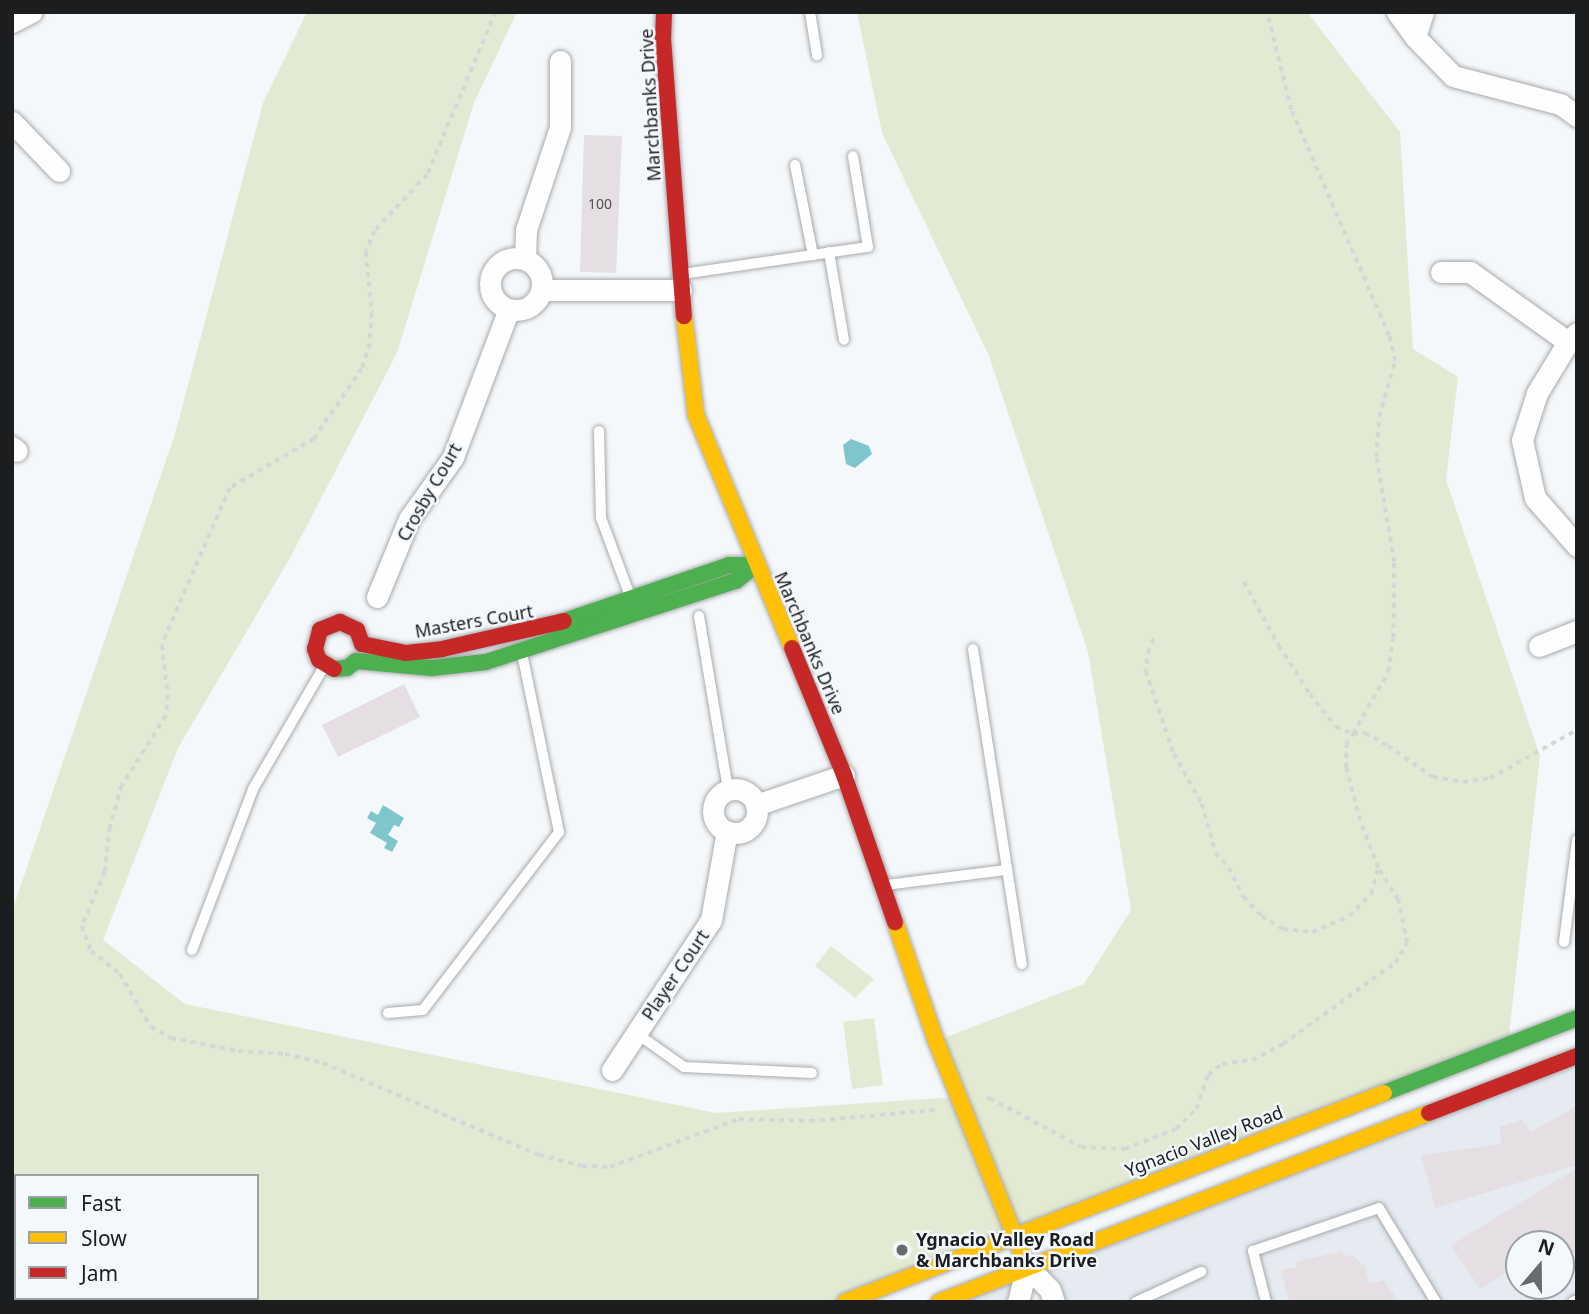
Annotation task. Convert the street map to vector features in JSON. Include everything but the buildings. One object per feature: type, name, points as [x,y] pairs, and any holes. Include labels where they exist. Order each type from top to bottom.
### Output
[{"type":"main road","name":"Marchbanks Drive","points":[[664,12],[663,38],[680,282],[696,415],[844,775],[961,1109],[1027,1266]]},
{"type":"main road","name":"Masters Court","points":[[729,565],[756,565],[736,581],[522,653],[486,662],[432,668],[356,661],[341,669],[325,665],[316,655],[314,643],[320,630],[334,622],[351,625],[362,644],[406,653],[442,649],[546,628],[729,565]]},
{"type":"main road","name":"Ygnacio Valley Road","points":[[845,1302],[1577,1018]]},
{"type":"main road","points":[[939,1302],[1577,1056]]},
{"type":"street","points":[[12,22],[32,12]]},
{"type":"street","points":[[1397,12],[1415,37],[1453,76],[1560,104],[1577,116]]},
{"type":"street","points":[[1415,37],[1423,12]]},
{"type":"street","points":[[525,259],[526,230],[560,127],[560,61]]},
{"type":"street","points":[[12,122],[60,171]]},
{"type":"street","points":[[508,259],[525,259],[540,274],[541,290],[529,306],[509,309],[495,299],[491,277],[500,263],[508,259]]},
{"type":"street","points":[[1441,272],[1470,272],[1572,338],[1537,393],[1522,440],[1535,498],[1577,546]]},
{"type":"street","points":[[541,290],[680,282]]},
{"type":"street","name":"Crosby Court","points":[[377,597],[409,519],[453,457],[509,309]]},
{"type":"street","points":[[1539,646],[1577,631]]},
{"type":"street","points":[[756,805],[844,775]]},
{"type":"street","points":[[729,790],[748,793],[756,805],[755,819],[747,829],[727,831],[717,823],[713,810],[718,798],[729,790]]},
{"type":"street","name":"Player Court","points":[[612,1070],[711,919],[727,831]]},
{"type":"street","points":[[1017,1302],[1027,1266]]},
{"type":"street","points":[[1027,1266],[1050,1290],[1054,1302]]},
{"type":"lane","points":[[810,12],[817,55]]},
{"type":"lane","points":[[680,282],[813,255],[868,247],[853,156]]},
{"type":"lane","points":[[795,165],[813,255]]},
{"type":"lane","points":[[829,253],[844,340]]},
{"type":"lane","points":[[599,431],[601,518],[630,597],[631,616]]},
{"type":"lane","points":[[699,616],[729,790]]},
{"type":"lane","points":[[388,1013],[423,1010],[559,832],[516,634]]},
{"type":"lane","points":[[973,649],[1022,964]]},
{"type":"lane","points":[[192,950],[253,789],[325,665]]},
{"type":"lane","points":[[1564,942],[1577,840]]},
{"type":"lane","points":[[883,886],[1007,870]]},
{"type":"lane","points":[[636,1033],[684,1067],[812,1073]]},
{"type":"lane","points":[[1266,1302],[1253,1251],[1379,1208],[1436,1302]]},
{"type":"lane","points":[[1136,1302],[1201,1272]]},
{"type":"path","points":[[496,12],[427,175],[375,231],[366,252],[372,313],[370,344],[362,369],[314,439],[230,488],[162,645],[168,695],[166,716],[122,786],[110,827],[105,872],[82,926],[90,951],[120,974],[151,1027],[171,1038],[238,1051],[285,1054],[323,1063],[539,1155],[582,1167],[610,1167],[739,1119],[810,1121],[961,1109],[990,1098],[1081,1147],[1125,1149],[1176,1129],[1196,1108],[1208,1075],[1222,1064],[1252,1060],[1283,1044],[1395,963],[1407,943],[1398,900],[1378,868],[1360,821],[1346,768],[1346,745],[1388,672],[1393,638],[1394,562],[1376,457],[1380,417],[1395,361],[1389,337],[1291,110],[1267,12]]},
{"type":"path","points":[[1244,582],[1279,646],[1310,694],[1336,727],[1353,734],[1365,733],[1433,777],[1462,782],[1490,778],[1577,730]]},
{"type":"path","points":[[1154,639],[1146,671],[1174,754],[1202,804],[1216,853],[1253,906],[1283,929],[1312,932],[1349,916],[1371,894],[1378,868]]},
{"type":"shaded area","points":[[1577,1056],[1577,1302],[1054,1302],[1050,1290],[1027,1266]]},
{"type":"shaded area","points":[[1027,1266],[1018,1302],[939,1302]]},
{"type":"green space","points":[[307,12],[517,12],[474,103],[397,353],[290,558],[178,748],[103,940],[185,1004],[716,1113],[956,1097],[936,1041],[1084,984],[1131,910],[1088,652],[989,356],[882,133],[857,12],[1307,12],[1400,132],[1413,349],[1458,377],[1446,480],[1540,756],[1508,1044],[845,1302],[12,1302],[12,911],[175,434],[263,103]]},
{"type":"green space","points":[[831,946],[874,979],[855,998],[815,966]]},
{"type":"green space","points":[[874,1018],[883,1085],[852,1089],[843,1022]]},
{"type":"water","points":[[851,439],[869,446],[872,454],[855,468],[846,464],[843,445]]},
{"type":"water","points":[[383,805],[404,818],[399,827],[394,825],[388,835],[398,841],[392,852],[384,848],[387,843],[370,833],[376,823],[367,818],[371,811],[378,815]]},
{"type":"traffic: fast","points":[[334,669],[347,668],[356,661],[432,668],[486,662],[736,581],[756,565],[729,565]]},
{"type":"traffic: fast","points":[[564,621],[729,565]]},
{"type":"traffic: fast","points":[[1384,1093],[1577,1018]]},
{"type":"traffic: slow","points":[[684,316],[696,415],[792,648]]},
{"type":"traffic: slow","points":[[895,922],[936,1041],[1023,1256]]},
{"type":"traffic: slow","points":[[845,1302],[1384,1093]]},
{"type":"traffic: slow","points":[[939,1302],[1429,1113]]},
{"type":"traffic: jam","points":[[664,12],[663,38],[684,316]]},
{"type":"traffic: jam","points":[[334,669],[319,660],[315,649],[320,630],[340,622],[357,630],[362,644],[406,653],[442,649],[564,621]]},
{"type":"traffic: jam","points":[[792,648],[844,775],[895,922]]},
{"type":"traffic: jam","points":[[1429,1113],[1577,1056]]},
{"type":"place","name":"Ygnacio Valley Road & Marchbanks Drive","points":[[902,1250]]}]
